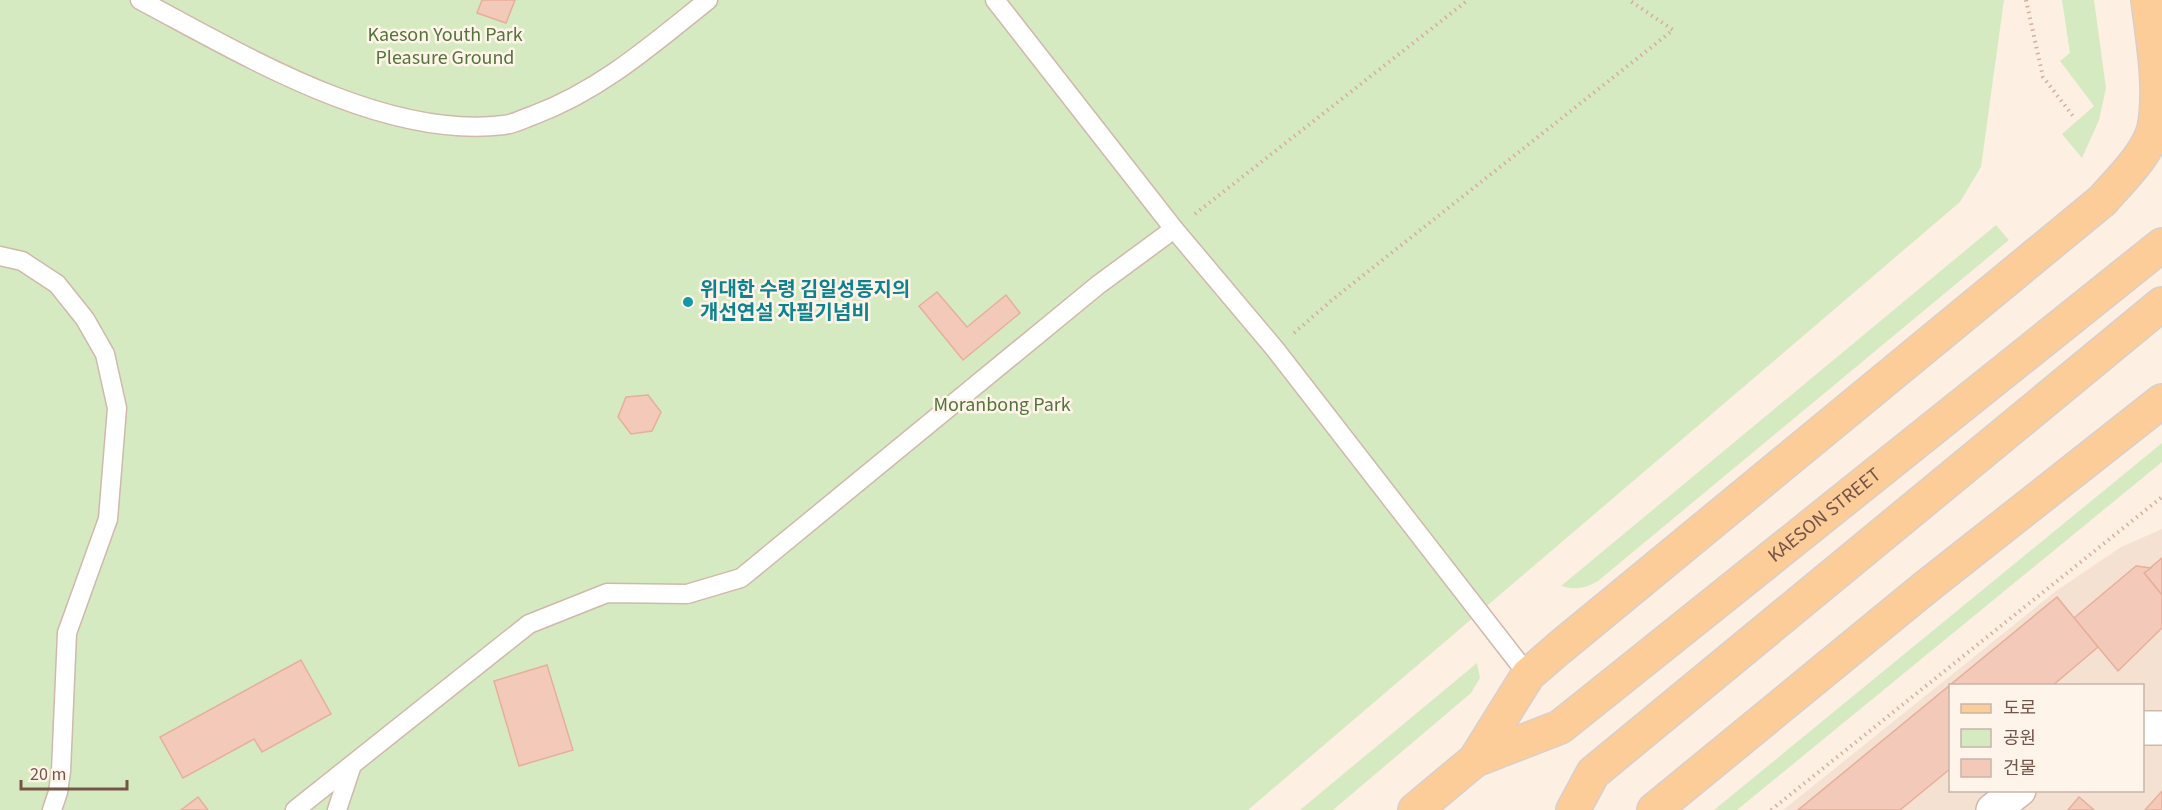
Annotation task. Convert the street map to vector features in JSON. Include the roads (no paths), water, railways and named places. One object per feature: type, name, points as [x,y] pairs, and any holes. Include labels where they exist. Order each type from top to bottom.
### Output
[{"type":"main road","name":"KAESON STREET","points":[[1415,810],[1475,760],[1528,675],[2103,200],[2138,157],[2154,130],[2158,91],[2148,0]]},
{"type":"main road","name":"KAESON STREET","points":[[1475,760],[1560,727],[2162,245]]},
{"type":"main road","points":[[1573,810],[1593,773],[2162,304]]},
{"type":"main road","points":[[1654,810],[1926,587],[2162,401]]},
{"type":"street","points":[[2144,728],[2162,728]]},
{"type":"street","points":[[1993,810],[2016,792]]},
{"type":"lane","points":[[140,0],[274,71],[353,103],[431,124],[506,126],[566,103],[620,70],[708,0]]},
{"type":"lane","points":[[995,0],[1174,230],[1275,349],[1528,675]]},
{"type":"lane","points":[[296,810],[529,624],[607,593],[687,594],[741,578],[1098,285],[1174,230]]},
{"type":"lane","points":[[0,256],[22,261],[57,284],[85,319],[105,354],[117,408],[108,519],[68,633],[61,771],[52,810]]},
{"type":"lane","points":[[337,810],[352,765]]},
{"type":"place","name":"위대한 수령 김일성동지의 개선연설 자필기념비","points":[[688,302]]},
{"type":"park label","name":"Kaeson Youth Park Pleasure Ground","points":[[445,46]]},
{"type":"park label","name":"Moranbong Park","points":[[1002,405]]}]
